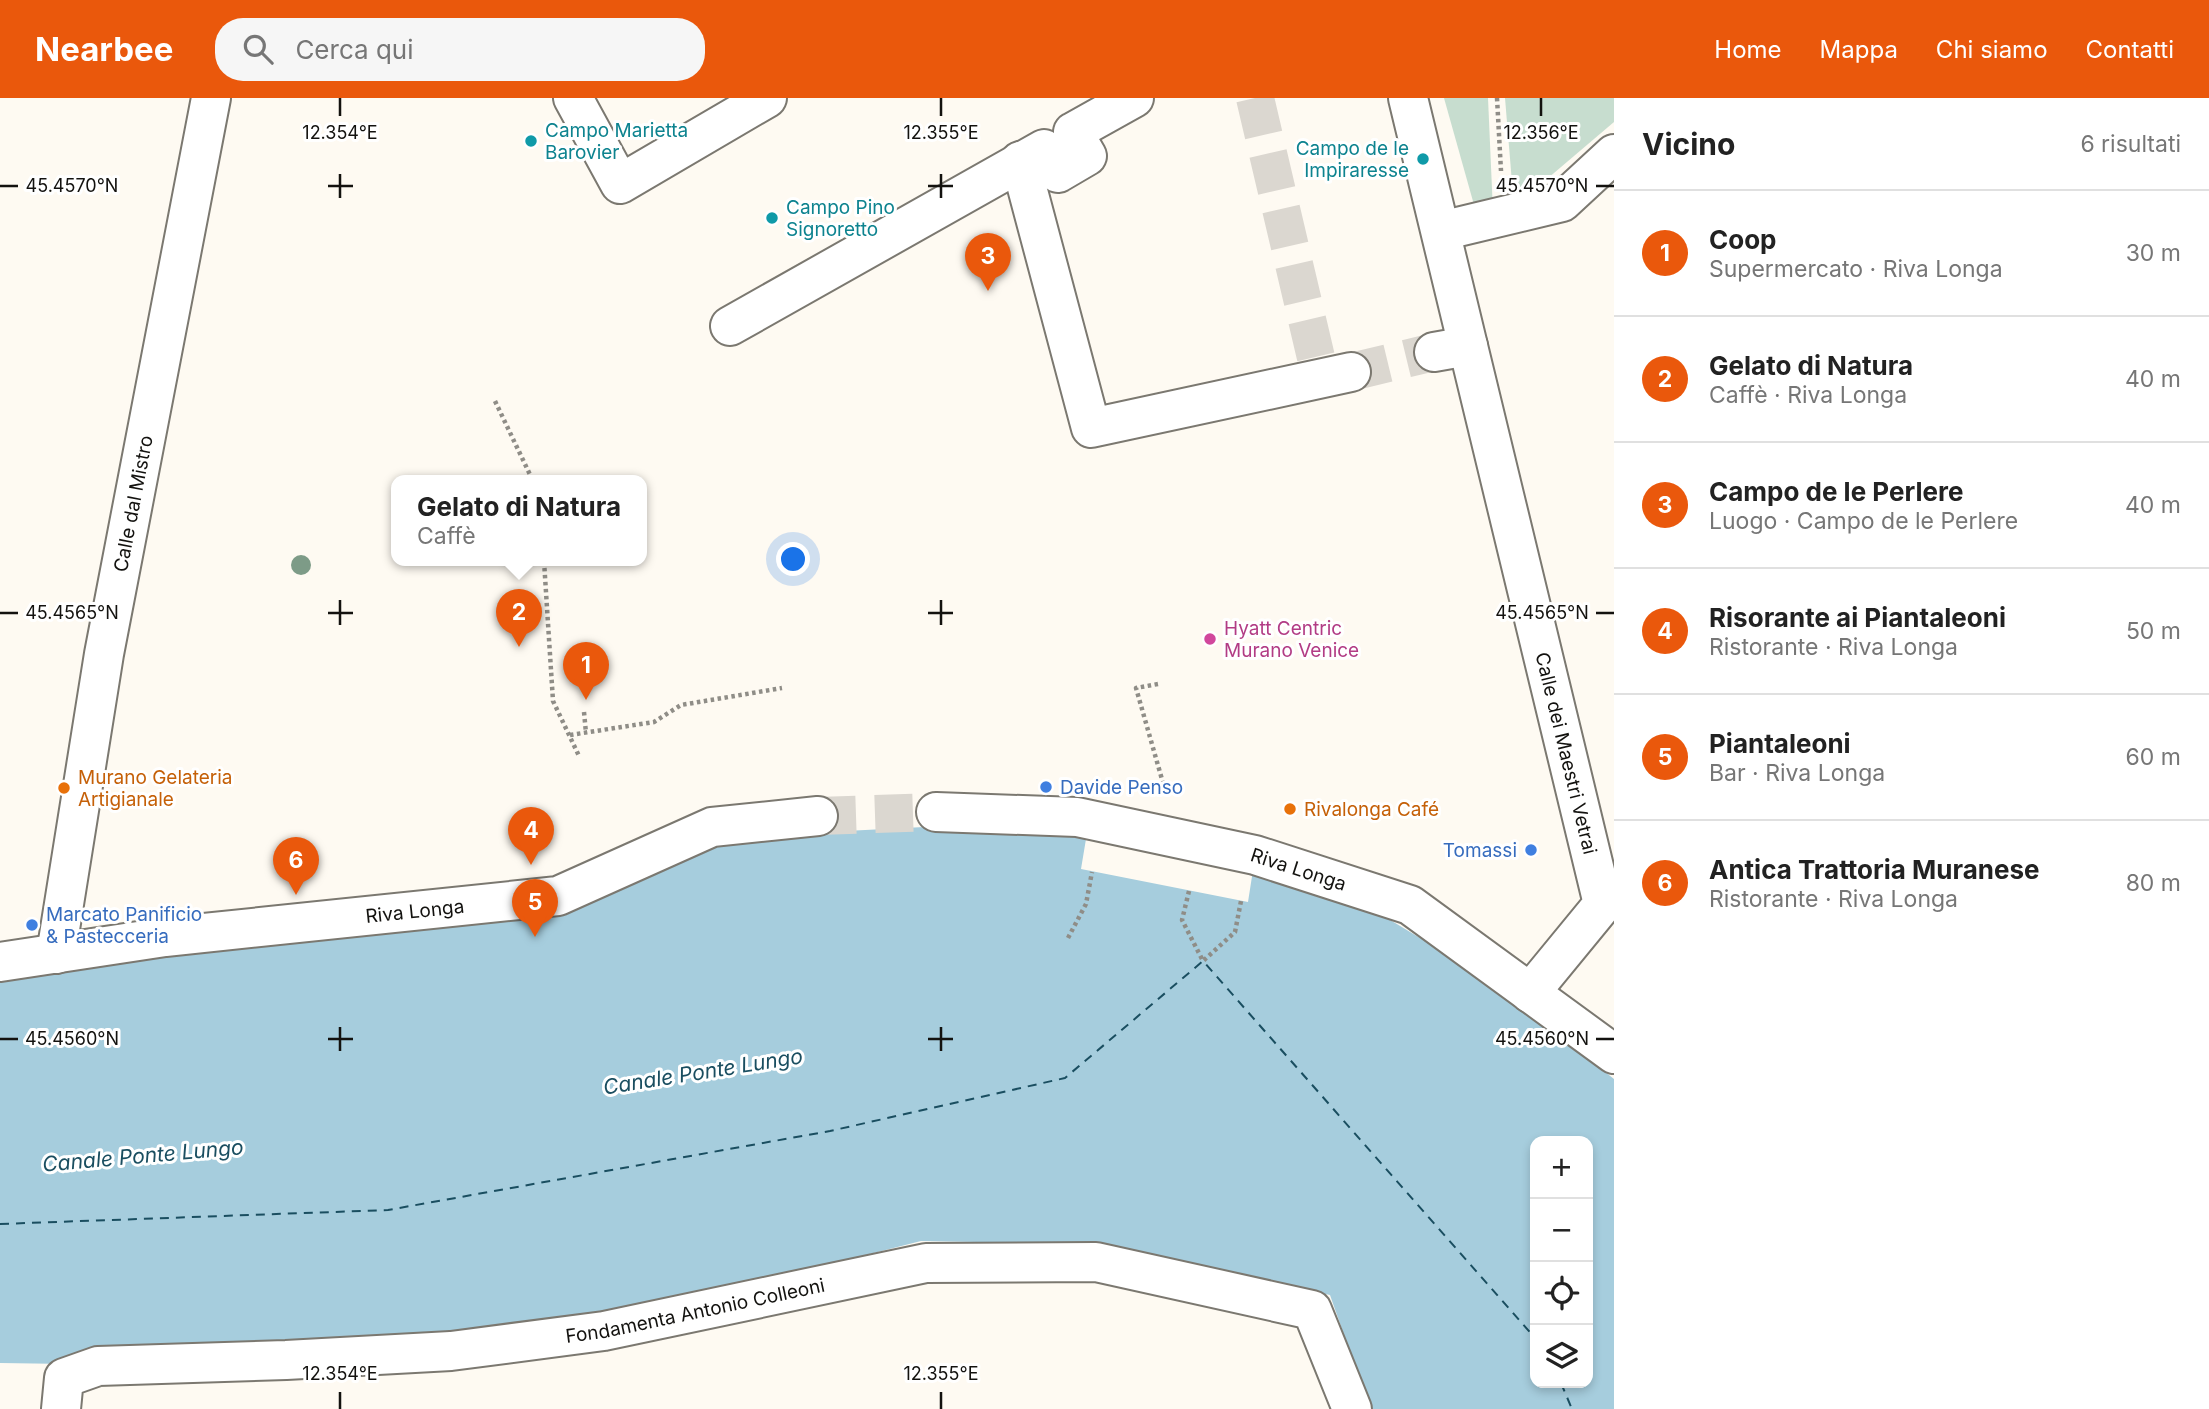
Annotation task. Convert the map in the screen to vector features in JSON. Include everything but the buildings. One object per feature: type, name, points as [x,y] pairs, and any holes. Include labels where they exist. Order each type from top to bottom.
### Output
[{"type":"street","name":"Calle dal Mistro","points":[[56,954],[104,654],[211,98]]},
{"type":"street","points":[[573,98],[620,184],[749,106]]},
{"type":"street","points":[[730,326],[825,265],[1044,149],[1058,173],[1087,156],[1073,132],[1134,98]]},
{"type":"street","name":"Calle dei Maestri Vetrai","points":[[1408,98],[1442,238],[1451,349],[1603,904],[1530,993]]},
{"type":"street","points":[[1442,238],[1504,217],[1562,202],[1614,154]]},
{"type":"street","points":[[1020,161],[1091,428],[1330,371]]},
{"type":"street","name":"Riva Longa","points":[[936,812],[1077,817],[1255,855],[1410,905],[1614,1054]]},
{"type":"street","name":"Riva Longa","points":[[0,962],[164,937],[558,896],[712,827],[818,816]]},
{"type":"street","name":"Fondamenta Antonio Colleoni","points":[[61,1409],[64,1378],[98,1366],[286,1360],[464,1349],[604,1331],[926,1263],[1096,1262],[1312,1310],[1352,1409]]},
{"type":"path","points":[[1497,98],[1504,217]]},
{"type":"path","points":[[495,401],[530,475]]},
{"type":"path","points":[[544,566],[554,701],[579,756]]},
{"type":"path","points":[[1158,684],[1136,688],[1167,795]]},
{"type":"path","points":[[570,735],[654,722],[681,705],[782,688]]},
{"type":"path","points":[[584,712],[586,733]]},
{"type":"path","points":[[1068,938],[1086,904],[1092,872]]},
{"type":"path","points":[[1189,891],[1182,920],[1203,961],[1235,932],[1241,901]]},
{"type":"green space","points":[[1444,98],[1488,98],[1493,212],[1476,212]]},
{"type":"green space","points":[[1505,98],[1614,98],[1614,122],[1514,207]]},
{"type":"water","name":"Canale Ponte Lungo","points":[[983,824],[1086,839],[1081,869],[1248,902],[1253,870],[1362,903],[1488,979],[1614,1079],[1614,1409],[1370,1409],[1330,1295],[1097,1244],[921,1241],[858,1257],[858,1262],[843,1267],[840,1261],[651,1308],[450,1338],[91,1348],[68,1364],[0,1363],[0,976],[271,937],[749,836]]},
{"type":"ferry route","points":[[0,1224],[388,1210],[830,1131],[1065,1078],[1203,961],[1530,1332]]},
{"type":"ferry route","points":[[1563,1388],[1572,1409]]},
{"type":"tunnel","points":[[1255,98],[1317,362]]},
{"type":"tunnel","points":[[1351,372],[1434,352]]},
{"type":"tunnel","points":[[818,816],[936,812]]},
{"type":"place","name":"Campo Marietta Barovier","points":[[531,141]]},
{"type":"place","name":"Campo de le Impiraresse","points":[[1423,159]]},
{"type":"place","name":"Campo Pino Signoretto","points":[[772,218]]},
{"type":"place","name":"Campo de le Perlere","points":[[988,291]]},
{"type":"place","name":"Hyatt Centric Murano Venice","points":[[1210,639]]},
{"type":"place","name":"Gelato di Natura","points":[[519,647]]},
{"type":"place","name":"Coop","points":[[586,700]]},
{"type":"place","name":"Davide Penso","points":[[1046,787]]},
{"type":"place","name":"Murano Gelateria Artigianale","points":[[64,788]]},
{"type":"place","name":"Rivalonga Café","points":[[1290,809]]},
{"type":"place","name":"Tomassi","points":[[1531,850]]},
{"type":"place","name":"Risorante ai Piantaleoni","points":[[531,865]]},
{"type":"place","name":"Antica Trattoria Muranese","points":[[296,895]]},
{"type":"place","name":"Marcato Panificio & Pastecceria","points":[[32,925]]},
{"type":"place","name":"Piantaleoni","points":[[535,937]]}]
